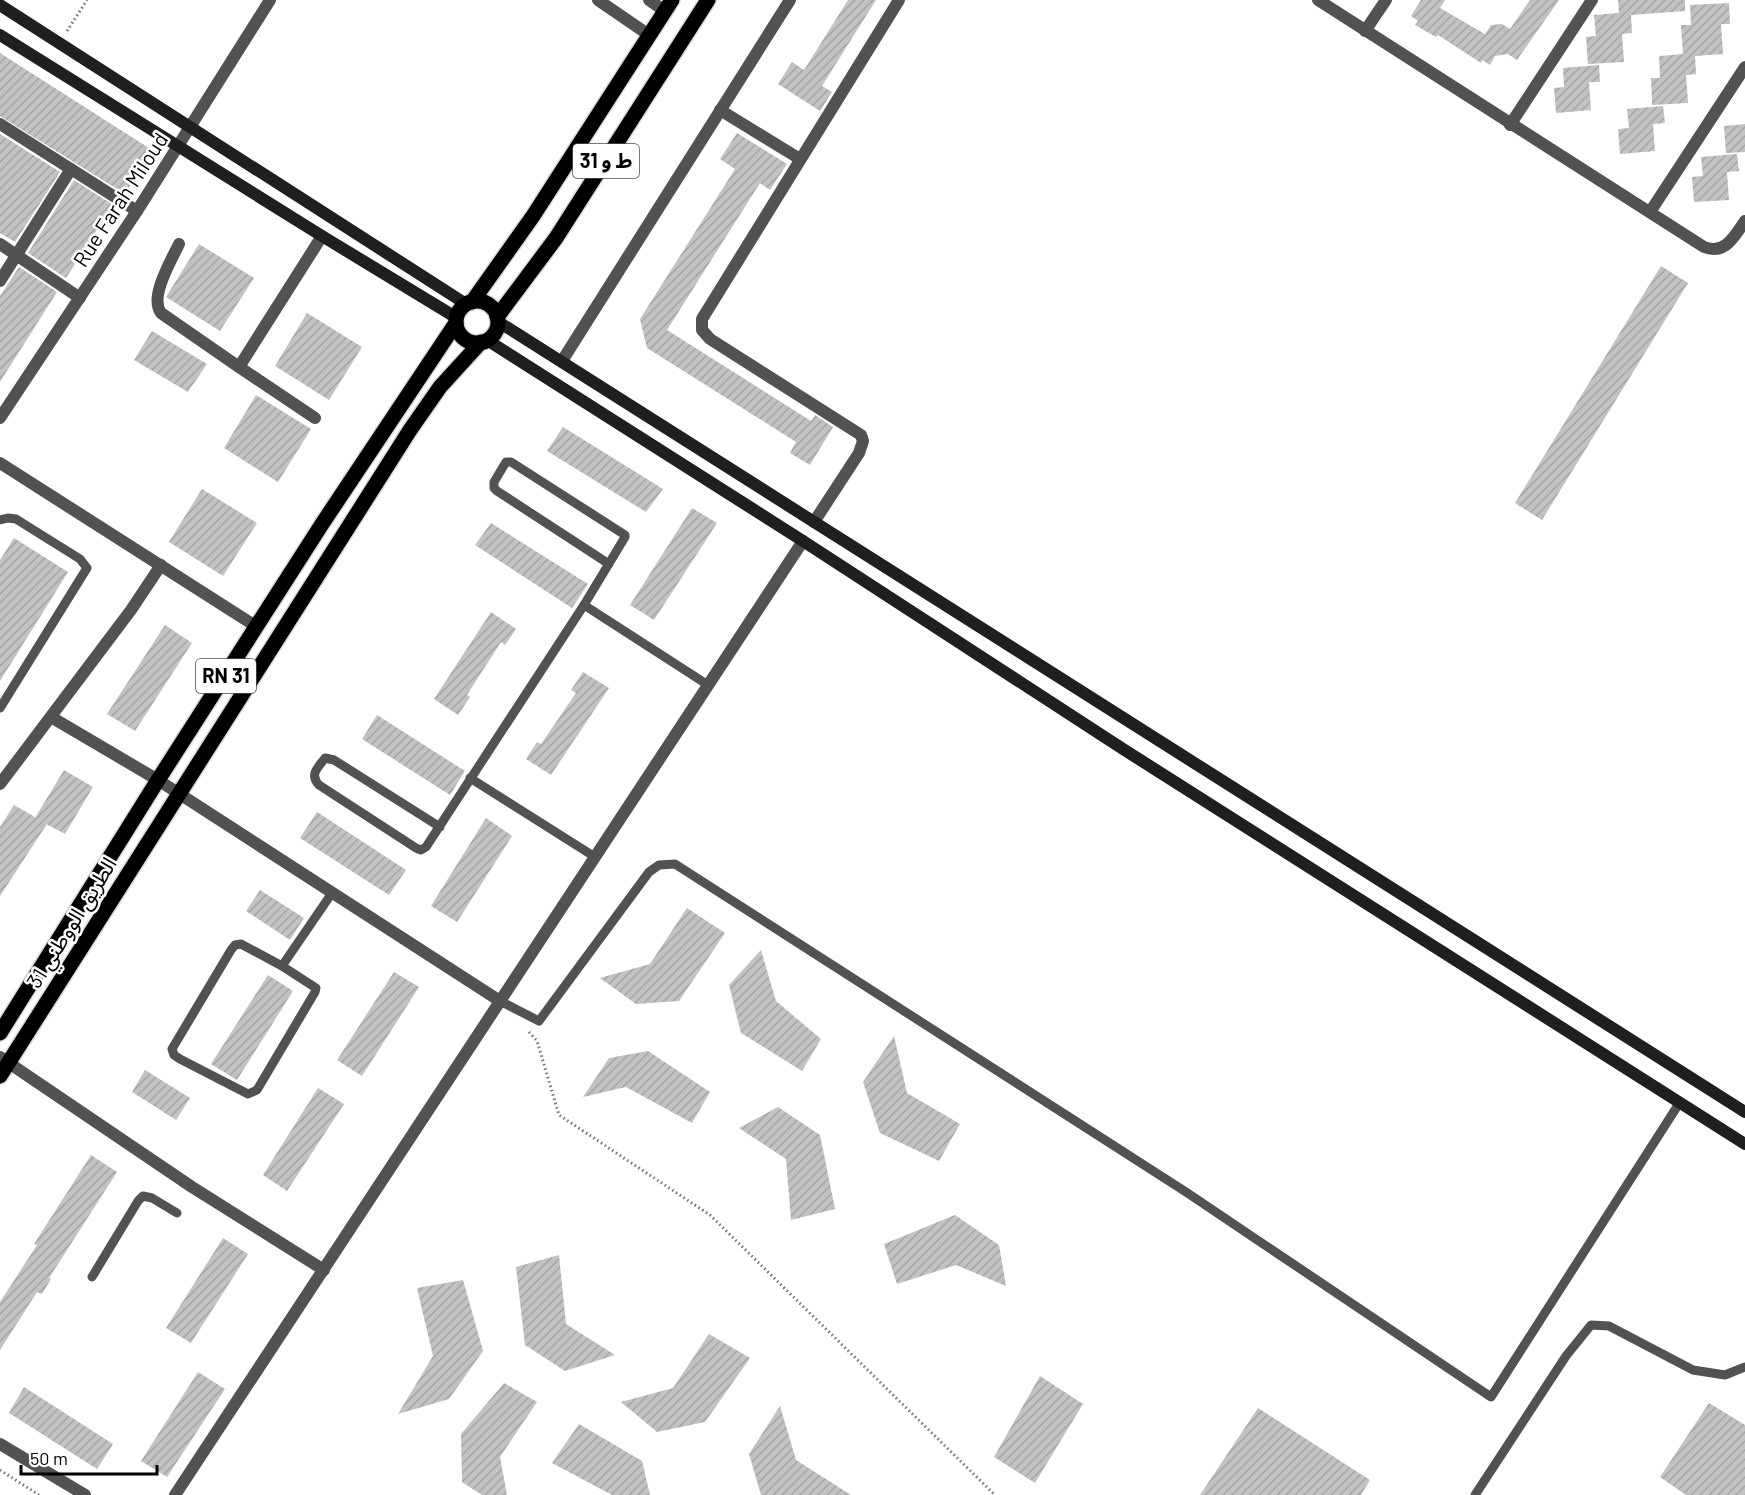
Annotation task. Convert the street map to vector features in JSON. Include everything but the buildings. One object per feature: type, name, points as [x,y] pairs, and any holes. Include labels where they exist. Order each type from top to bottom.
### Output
[{"type":"main road","name":"ط و 31","points":[[497,319],[556,238],[708,0]]},
{"type":"main road","points":[[0,5],[469,303]]},
{"type":"main road","points":[[469,303],[533,216],[669,5]]},
{"type":"main road","points":[[0,35],[457,321]]},
{"type":"main road","points":[[478,301],[491,306],[497,319],[496,330],[484,341],[475,342],[459,333],[457,321],[461,308],[469,303],[478,301]]},
{"type":"main road","points":[[497,319],[1745,1112]]},
{"type":"main road","name":"RN 31","points":[[0,1033],[322,524],[457,321]]},
{"type":"main road","points":[[484,341],[802,541],[1133,755],[1745,1144]]},
{"type":"main road","name":"الطريق الووطني 31","points":[[3,1065],[179,794],[410,430],[440,387],[484,341]]},
{"type":"street","name":"Rue Farah Miloud","points":[[0,418],[137,212],[270,0]]},
{"type":"street","points":[[598,0],[649,35]]},
{"type":"street","points":[[649,0],[669,5]]},
{"type":"street","points":[[562,361],[790,0]]},
{"type":"street","points":[[814,522],[859,453],[863,441],[861,435],[705,335],[701,326],[704,314],[899,0]]},
{"type":"street","points":[[1318,0],[1510,125],[1710,250],[1725,247],[1745,221]]},
{"type":"street","points":[[1365,31],[1386,0]]},
{"type":"street","points":[[1510,125],[1592,0]]},
{"type":"street","points":[[1650,212],[1745,67]]},
{"type":"street","points":[[720,110],[800,159]]},
{"type":"street","points":[[0,124],[137,212]]},
{"type":"street","points":[[0,281],[71,169]]},
{"type":"street","points":[[239,367],[322,236]]},
{"type":"street","points":[[0,244],[80,298]]},
{"type":"street","points":[[178,244],[158,293],[157,308],[161,313],[315,418]]},
{"type":"street","points":[[0,463],[257,627]]},
{"type":"street","points":[[175,1495],[802,541]]},
{"type":"street","points":[[0,784],[131,610],[160,565]]},
{"type":"street","points":[[51,717],[158,780],[500,1001]]},
{"type":"street","points":[[3,1065],[324,1270]]},
{"type":"street","points":[[0,1444],[85,1495]]},
{"type":"lane","points":[[440,827],[334,760],[324,758],[313,774],[313,779],[318,785],[416,849],[421,850],[426,847],[440,827],[470,778],[584,605],[609,564],[625,535],[511,462],[504,464],[494,482],[494,488],[609,564]]},
{"type":"lane","points":[[0,520],[16,519],[80,559],[87,568],[0,708]]},
{"type":"lane","points":[[584,605],[708,685]]},
{"type":"lane","points":[[470,778],[595,857]]},
{"type":"lane","points":[[500,1001],[539,1021],[648,872],[659,865],[675,864],[1186,1192],[1491,1397],[1680,1102]]},
{"type":"lane","points":[[282,966],[332,893]]},
{"type":"lane","points":[[235,945],[248,946],[282,966],[311,984],[315,992],[257,1090],[248,1094],[243,1092],[174,1055],[172,1049],[235,945]]},
{"type":"lane","points":[[92,1277],[143,1196],[152,1198],[177,1213]]},
{"type":"lane","points":[[1475,1495],[1566,1356],[1591,1325],[1609,1326],[1693,1370],[1725,1375],[1745,1367]]},
{"type":"path","points":[[59,43],[87,0]]},
{"type":"path","points":[[522,1025],[537,1041],[558,1115],[710,1215],[995,1495]]},
{"type":"path","points":[[0,1470],[39,1495]]}]
